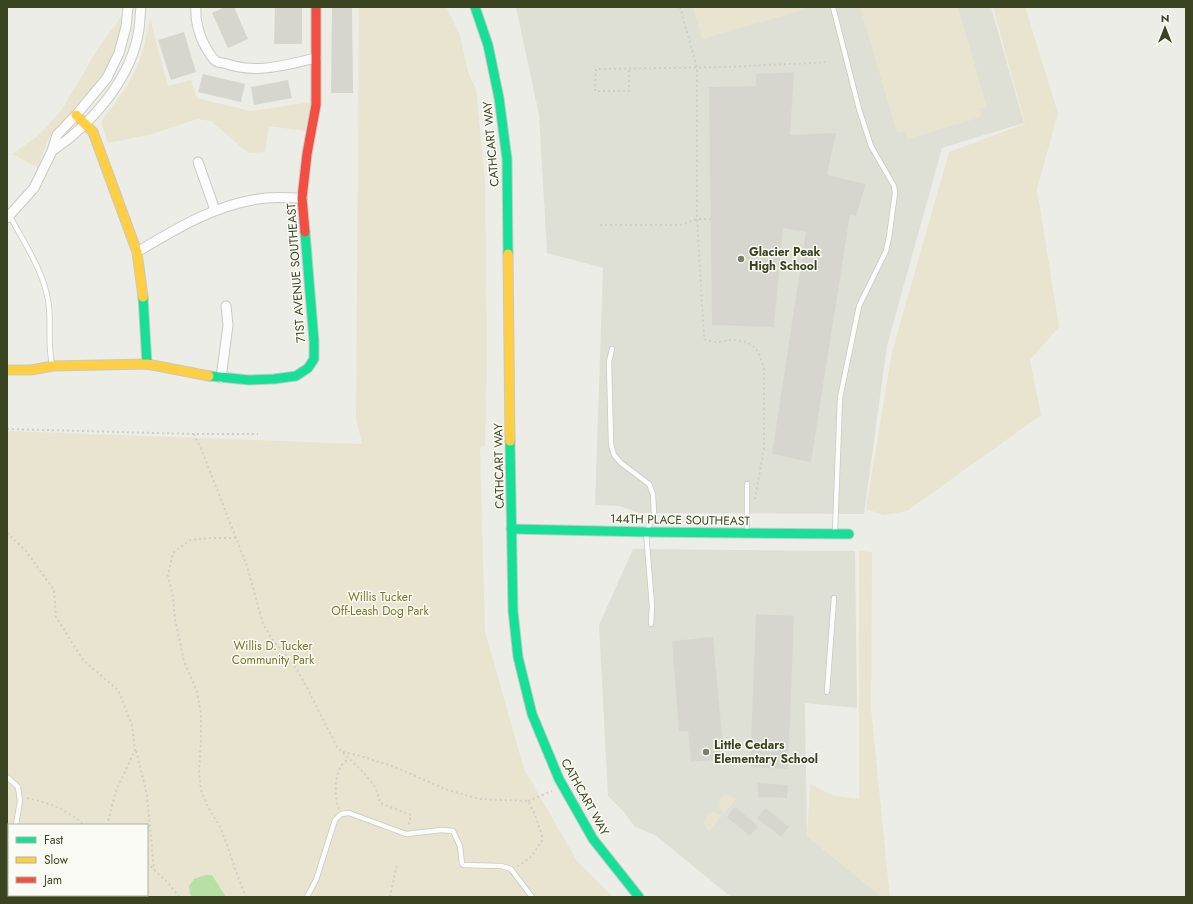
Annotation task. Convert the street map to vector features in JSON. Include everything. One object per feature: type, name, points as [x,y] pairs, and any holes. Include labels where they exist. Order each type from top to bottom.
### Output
[{"type":"street","points":[[8,217],[34,188],[52,151],[57,134],[76,115],[106,78],[119,53],[126,27],[128,7]]},
{"type":"street","points":[[52,151],[68,141],[85,125],[118,85],[131,57],[139,29],[141,7]]},
{"type":"street","points":[[196,7],[199,31],[206,48],[215,61],[236,67],[255,69],[275,67],[316,58]]},
{"type":"street","name":"71ST AVENUE SOUTHEAST","points":[[221,378],[249,380],[296,376],[308,368],[314,359],[314,341],[302,198],[306,154],[316,105],[316,7]]},
{"type":"street","name":"CATHCART WAY","points":[[475,7],[488,45],[500,98],[507,159],[511,529],[513,611],[518,657],[532,714],[562,786],[593,839],[639,897]]},
{"type":"street","points":[[76,115],[93,132],[137,252],[144,306],[147,364]]},
{"type":"street","points":[[198,162],[215,210]]},
{"type":"street","points":[[137,252],[171,232],[215,210],[266,198],[302,198]]},
{"type":"street","points":[[7,370],[31,370],[53,366],[147,364],[221,378],[228,325],[226,306]]},
{"type":"street","name":"144TH PLACE SOUTHEAST","points":[[511,529],[849,534]]},
{"type":"lane","points":[[833,7],[859,109],[871,146],[894,186],[895,193],[886,251],[859,306],[840,398],[835,534]]},
{"type":"lane","points":[[8,217],[39,270],[48,300],[50,313],[49,353],[53,366]]},
{"type":"lane","points":[[612,349],[609,362],[611,444],[614,455],[621,463],[649,484],[652,494],[654,514],[646,532],[652,606],[651,624]]},
{"type":"lane","points":[[747,484],[747,533]]},
{"type":"lane","points":[[826,692],[834,598]]},
{"type":"lane","points":[[7,776],[18,787],[20,797],[16,824]]},
{"type":"lane","points":[[306,897],[316,880],[335,820],[341,814],[349,813],[406,834],[442,830],[453,832],[460,846],[462,864],[501,866],[511,869],[532,897]]},
{"type":"path","points":[[680,7],[697,68],[698,220],[704,339],[716,342],[729,340],[744,342],[754,346],[761,356],[764,369],[764,448],[755,500]]},
{"type":"path","points":[[629,70],[629,91],[595,91],[596,69],[629,70],[697,68],[828,62]]},
{"type":"path","points":[[600,225],[680,225],[698,220],[710,219]]},
{"type":"path","points":[[7,429],[194,434],[258,434]]},
{"type":"path","points":[[194,434],[247,566],[262,624],[274,642],[291,660],[304,682],[337,747],[374,785],[380,803],[411,816],[406,834]]},
{"type":"path","points":[[7,533],[26,551],[54,590],[56,617],[83,660],[118,690],[132,724],[135,750],[147,795],[154,870]]},
{"type":"path","points":[[236,538],[190,540],[173,553],[168,575],[184,661],[197,692],[201,714],[199,772],[201,790],[208,807],[219,825],[246,897]]},
{"type":"path","points":[[107,824],[116,791],[135,750]]},
{"type":"path","points":[[342,752],[395,767],[445,789],[479,799],[528,801],[562,786]]},
{"type":"path","points":[[341,814],[336,803],[337,778],[340,769],[348,758]]},
{"type":"path","points":[[20,797],[50,804],[72,815],[83,824]]},
{"type":"path","points":[[511,869],[528,860],[542,840],[542,835],[535,815],[528,801]]},
{"type":"path","points":[[148,864],[169,884],[179,897]]},
{"type":"path","points":[[390,897],[397,864]]},
{"type":"shaded area","name":"Glacier Peak High School","points":[[516,7],[991,7],[1024,123],[942,148],[887,346],[864,514],[640,513],[619,506],[595,505],[603,268],[547,253],[539,115]]},
{"type":"shaded area","name":"Little Cedars Elementary School","points":[[633,549],[855,551],[857,708],[805,703],[807,836],[881,896],[880,897],[731,897],[655,835],[635,827],[624,812],[608,796],[599,625]]},
{"type":"shaded area","points":[[206,875],[212,875],[226,897],[192,897],[189,886],[194,879]]},
{"type":"green space","name":"Willis D. Tucker Community Park","points":[[359,7],[446,7],[460,35],[468,72],[476,89],[485,181],[487,360],[485,446],[480,448],[485,631],[524,769],[577,861],[613,897],[7,897],[7,431],[362,444],[356,418]]},
{"type":"green space","points":[[693,7],[803,7],[804,10],[702,39]]},
{"type":"green space","points":[[860,7],[958,7],[987,107],[980,109],[982,117],[907,139],[905,131],[897,133]]},
{"type":"green space","points":[[993,7],[1025,7],[1058,113],[1037,189],[1059,327],[1030,360],[1041,415],[907,511],[884,515],[866,509],[892,352],[949,152],[1025,124]]},
{"type":"green space","points":[[124,13],[116,48],[107,69],[94,89],[49,139],[38,168],[12,154],[38,136],[61,111],[99,47]]},
{"type":"green space","points":[[150,18],[168,86],[191,80],[197,98],[250,111],[312,102],[305,131],[269,126],[265,152],[248,153],[211,121],[197,119],[149,135],[108,143],[102,126],[102,120],[128,85],[137,67],[144,47]]},
{"type":"green space","points":[[859,551],[872,552],[871,707],[890,897],[880,897],[807,836],[810,784],[834,796],[859,799]]},
{"type":"green space","points":[[724,795],[729,795],[736,799],[724,813],[720,809],[719,802]]},
{"type":"green space","points":[[710,812],[715,812],[721,816],[709,831],[704,822]]},
{"type":"building","points":[[225,7],[234,7],[248,39],[228,48],[212,13]]},
{"type":"building","points":[[275,7],[302,7],[302,44],[274,44]]},
{"type":"building","points":[[332,7],[352,7],[353,93],[331,93]]},
{"type":"building","points":[[184,32],[196,72],[171,80],[158,40]]},
{"type":"building","points":[[794,72],[790,135],[836,133],[827,175],[866,184],[856,216],[850,215],[811,462],[772,454],[806,232],[783,228],[774,327],[712,325],[709,87],[756,86],[756,74]]},
{"type":"building","points":[[203,74],[245,84],[241,102],[198,92]]},
{"type":"building","points":[[288,80],[292,98],[254,105],[251,87]]},
{"type":"building","points":[[756,614],[794,616],[788,769],[750,767]]},
{"type":"building","points":[[713,637],[724,759],[691,762],[688,731],[679,731],[672,641]]},
{"type":"building","points":[[758,783],[788,785],[787,798],[758,797]]},
{"type":"building","points":[[735,807],[758,826],[750,836],[727,817]]},
{"type":"building","points":[[766,808],[789,827],[781,837],[757,818]]},
{"type":"traffic: fast","points":[[475,7],[488,45],[499,98],[507,159],[508,254]]},
{"type":"traffic: fast","points":[[209,376],[249,380],[274,379],[296,376],[308,368],[314,359],[314,341],[305,232]]},
{"type":"traffic: fast","points":[[143,297],[147,364]]},
{"type":"traffic: fast","points":[[510,441],[513,611],[518,657],[532,714],[559,779],[593,839],[639,897]]},
{"type":"traffic: fast","points":[[511,529],[849,534]]},
{"type":"traffic: slow","points":[[76,115],[93,132],[137,252],[143,297]]},
{"type":"traffic: slow","points":[[508,254],[510,441]]},
{"type":"traffic: slow","points":[[7,370],[31,370],[53,366],[147,364],[209,376]]},
{"type":"traffic: jam","points":[[305,232],[302,198],[307,154],[316,105],[316,7]]},
{"type":"place","name":"Glacier Peak High School","points":[[741,259]]},
{"type":"place","name":"Little Cedars Elementary School","points":[[706,752]]},
{"type":"park label","name":"Willis Tucker Off-Leash Dog Park","points":[[380,604]]}]
